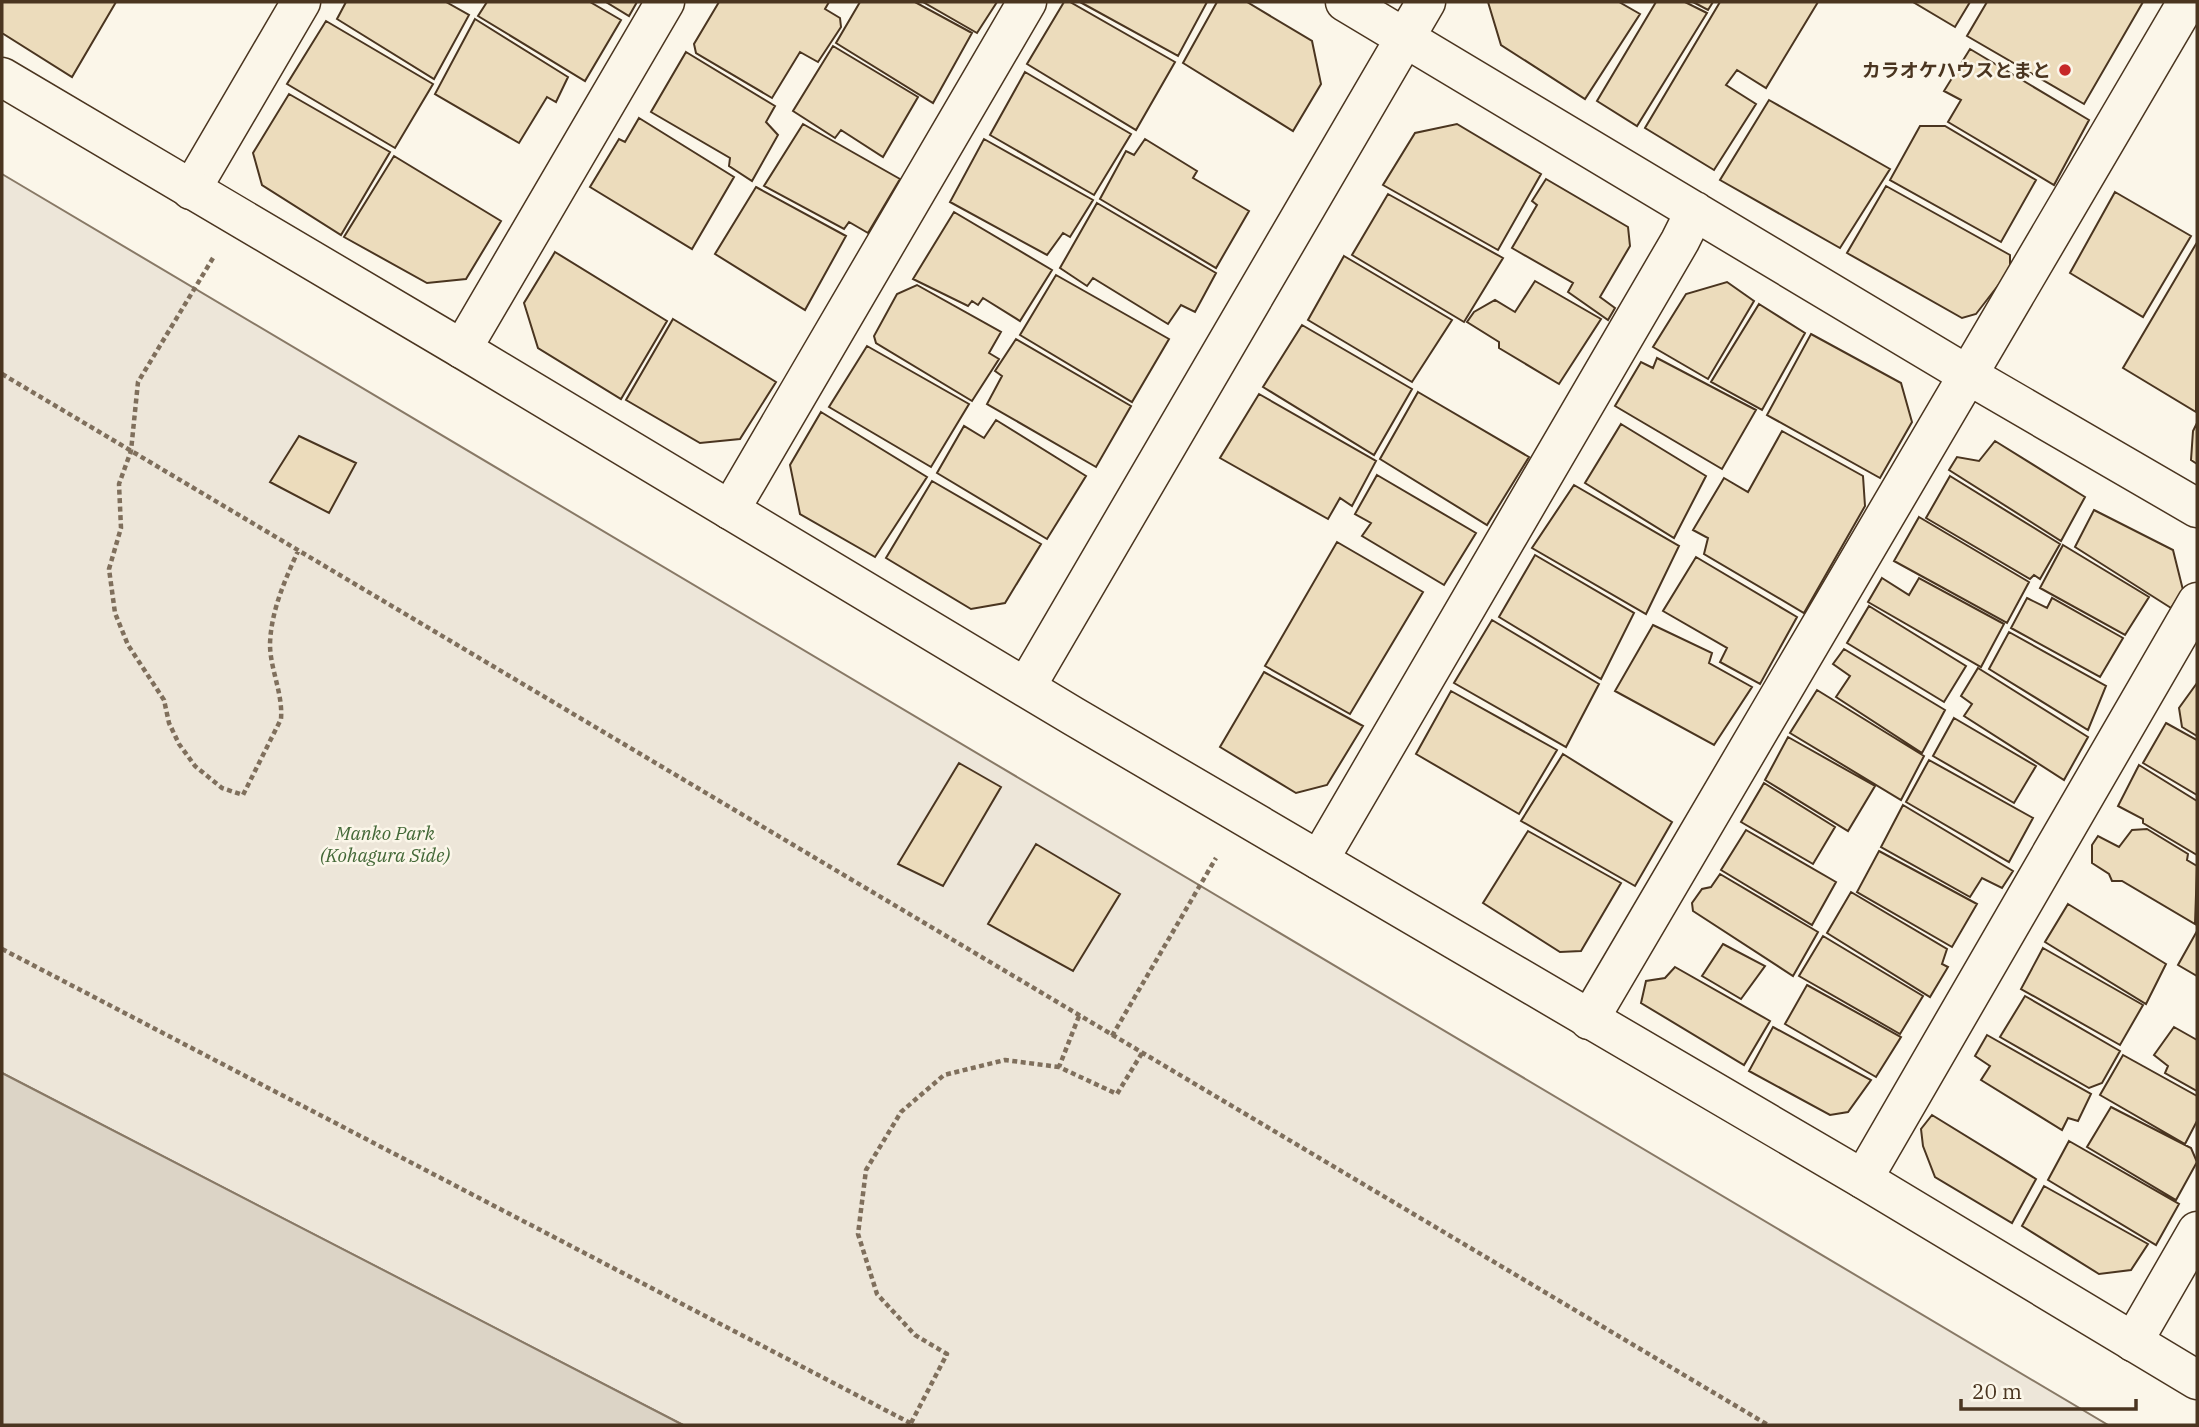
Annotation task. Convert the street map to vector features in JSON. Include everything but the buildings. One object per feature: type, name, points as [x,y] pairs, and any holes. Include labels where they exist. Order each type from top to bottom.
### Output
[{"type":"street","points":[[191,190],[300,2]]},
{"type":"street","points":[[462,349],[665,2]]},
{"type":"street","points":[[730,510],[1027,2]]},
{"type":"street","points":[[1345,2],[1968,375],[2197,508]]},
{"type":"street","points":[[1026,687],[1426,2]]},
{"type":"street","points":[[1589,1020],[2187,2]]},
{"type":"street","points":[[2,77],[1026,687],[1863,1179],[2197,1380]]},
{"type":"street","points":[[1319,860],[1695,211]]},
{"type":"street","points":[[1863,1179],[2197,603]]},
{"type":"street","points":[[2133,1342],[2197,1231]]},
{"type":"path","points":[[218,248],[138,382],[131,452],[119,484],[121,528],[109,569],[115,613],[128,645],[164,700],[169,723],[179,744],[195,766],[222,788],[243,795],[281,719],[282,707],[270,645],[276,605],[298,551]]},
{"type":"path","points":[[2,374],[1768,1425]]},
{"type":"path","points":[[1112,1036],[1217,855]]},
{"type":"path","points":[[2,949],[913,1424],[947,1354],[915,1335],[877,1294],[858,1234],[866,1170],[901,1112],[944,1075],[1006,1060],[1059,1067],[1117,1094],[1142,1053]]},
{"type":"path","points":[[1059,1067],[1079,1016]]},
{"type":"green space","name":"Manko Park (Kohagura Side)","points":[[2,174],[2108,1425],[683,1425],[2,1073]]},
{"type":"shaded area","points":[[2,1073],[683,1425],[2,1425]]},
{"type":"place","name":"カラオケハウスとまと","points":[[2065,70]]}]
